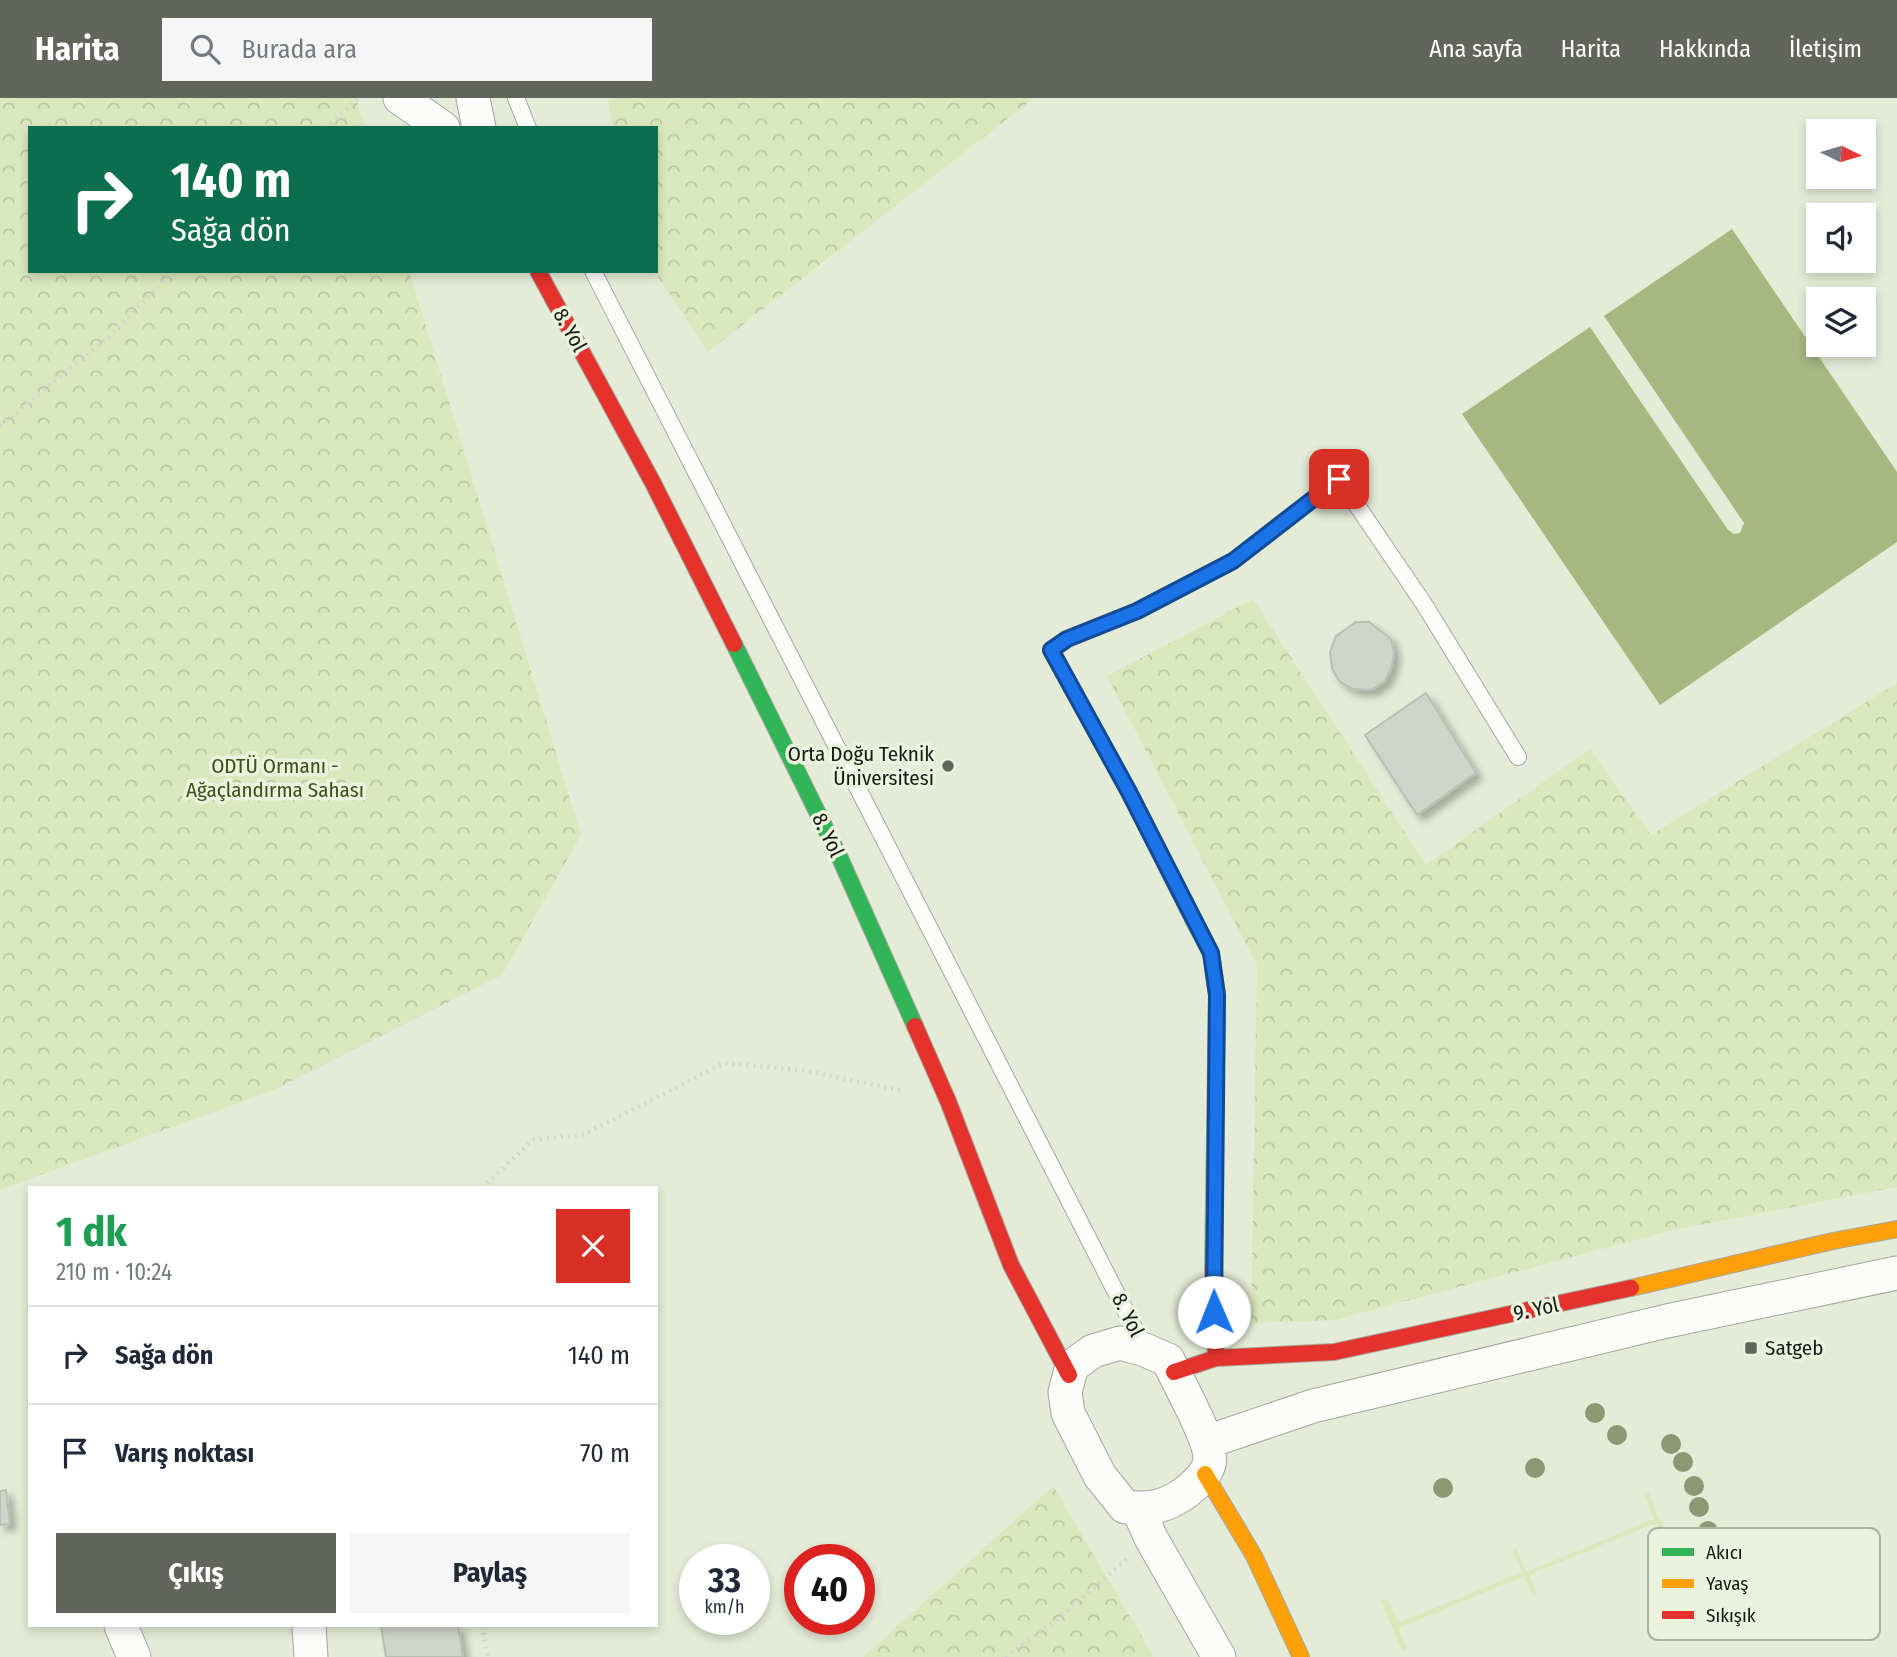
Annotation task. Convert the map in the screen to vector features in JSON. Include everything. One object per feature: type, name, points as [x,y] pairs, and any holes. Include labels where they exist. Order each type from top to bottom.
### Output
[{"type":"street","points":[[400,98],[440,126]]},
{"type":"street","points":[[473,98],[479,126]]},
{"type":"street","name":"8. Yol","points":[[539,273],[653,483],[833,843],[948,1101],[1011,1265],[1069,1375]]},
{"type":"street","points":[[1137,611],[1067,639],[1051,650],[1129,792],[1211,953],[1217,995],[1213,1289],[1216,1358]]},
{"type":"street","name":"9. Yol","points":[[1174,1372],[1216,1358],[1334,1352],[1897,1229]]},
{"type":"street","name":"9. Yol","points":[[1206,1458],[1313,1406],[1667,1321],[1897,1272]]},
{"type":"street","points":[[1650,1284],[1667,1321]]},
{"type":"street","name":"8. Yol","points":[[1069,1375],[1072,1366],[1093,1352],[1120,1343],[1168,1360],[1206,1458],[1301,1657]]},
{"type":"street","points":[[1069,1375],[1065,1392],[1068,1413],[1100,1476],[1125,1507],[1144,1523],[1219,1657]]},
{"type":"street","points":[[1144,1523],[1149,1510],[1171,1503],[1206,1458]]},
{"type":"street","points":[[121,1627],[134,1657]]},
{"type":"street","points":[[309,1627],[311,1657]]},
{"type":"lane","points":[[516,98],[527,126]]},
{"type":"lane","name":"8. Yol","points":[[594,273],[1145,1350]]},
{"type":"lane","points":[[1137,611],[1233,561],[1339,479],[1424,604],[1518,757]]},
{"type":"path","points":[[327,126],[359,98]]},
{"type":"path","points":[[0,426],[110,336],[171,273]]},
{"type":"path","points":[[484,1186],[533,1140],[585,1134],[724,1063],[801,1070],[948,1101]]},
{"type":"path","points":[[1005,1657],[1059,1618],[1144,1523]]},
{"type":"path","points":[[482,1627],[488,1657]]},
{"type":"shaded area","name":"Orta Doğu Teknik Üniversitesi","points":[[0,98],[1897,98],[1897,1657],[0,1657]]},
{"type":"shaded area","points":[[1732,229],[1806,338],[1806,357],[1819,357],[1897,472],[1897,542],[1660,705],[1462,414],[1590,327],[1728,530],[1734,534],[1740,533],[1744,523],[1604,316]]},
{"type":"green space","name":"ODTÜ Ormanı - Ağaçlandırma Sahası","points":[[0,98],[356,98],[364,126],[28,126],[28,273],[410,273],[581,835],[502,975],[274,1090],[0,1190]]},
{"type":"green space","points":[[608,98],[1034,98],[708,352],[655,273],[658,273],[658,126],[613,126]]},
{"type":"green space","points":[[1253,599],[1426,865],[1590,749],[1651,835],[1897,683],[1897,1187],[1669,1231],[1335,1320],[1251,1323],[1257,965],[1107,676]]},
{"type":"green space","points":[[1053,1486],[1154,1657],[863,1657]]},
{"type":"green space","points":[[1648,1491],[1663,1528],[1658,1528],[1656,1523],[1529,1575],[1537,1594],[1533,1596],[1524,1576],[1399,1628],[1407,1649],[1402,1651],[1381,1601],[1388,1599],[1398,1623],[1522,1572],[1512,1549],[1516,1547],[1526,1572],[1654,1519],[1643,1493]]},
{"type":"building","points":[[1356,622],[1369,622],[1391,639],[1394,653],[1392,666],[1385,681],[1371,690],[1353,689],[1340,682],[1332,669],[1330,652],[1336,636]]},
{"type":"building","points":[[1426,693],[1476,773],[1417,815],[1365,735]]},
{"type":"building","points":[[6,1490],[10,1524],[0,1525],[0,1491]]},
{"type":"building","points":[[381,1627],[458,1627],[463,1657],[386,1657]]},
{"type":"traffic: fast","points":[[734,644],[839,856],[915,1026]]},
{"type":"traffic: fast","points":[[1193,919],[1211,953],[1217,995],[1213,1268]]},
{"type":"traffic: slow","points":[[1631,1288],[1833,1241],[1897,1229]]},
{"type":"traffic: slow","points":[[1205,1474],[1254,1556],[1301,1657]]},
{"type":"traffic: jam","points":[[539,273],[653,483],[734,644]]},
{"type":"traffic: jam","points":[[1137,611],[1067,639],[1051,650],[1129,792],[1193,919]]},
{"type":"traffic: jam","points":[[915,1026],[948,1101],[1011,1265],[1069,1375]]},
{"type":"traffic: jam","points":[[1213,1268],[1216,1358]]},
{"type":"traffic: jam","points":[[1174,1372],[1216,1358],[1334,1352],[1631,1288]]},
{"type":"place","name":"Orta Doğu Teknik Üniversitesi","points":[[948,766]]},
{"type":"place","name":"Satgeb","points":[[1751,1348]]},
{"type":"route","points":[[1214,1312],[1217,995],[1211,953],[1129,792],[1051,650],[1067,639],[1137,611],[1233,561],[1339,479]]}]
